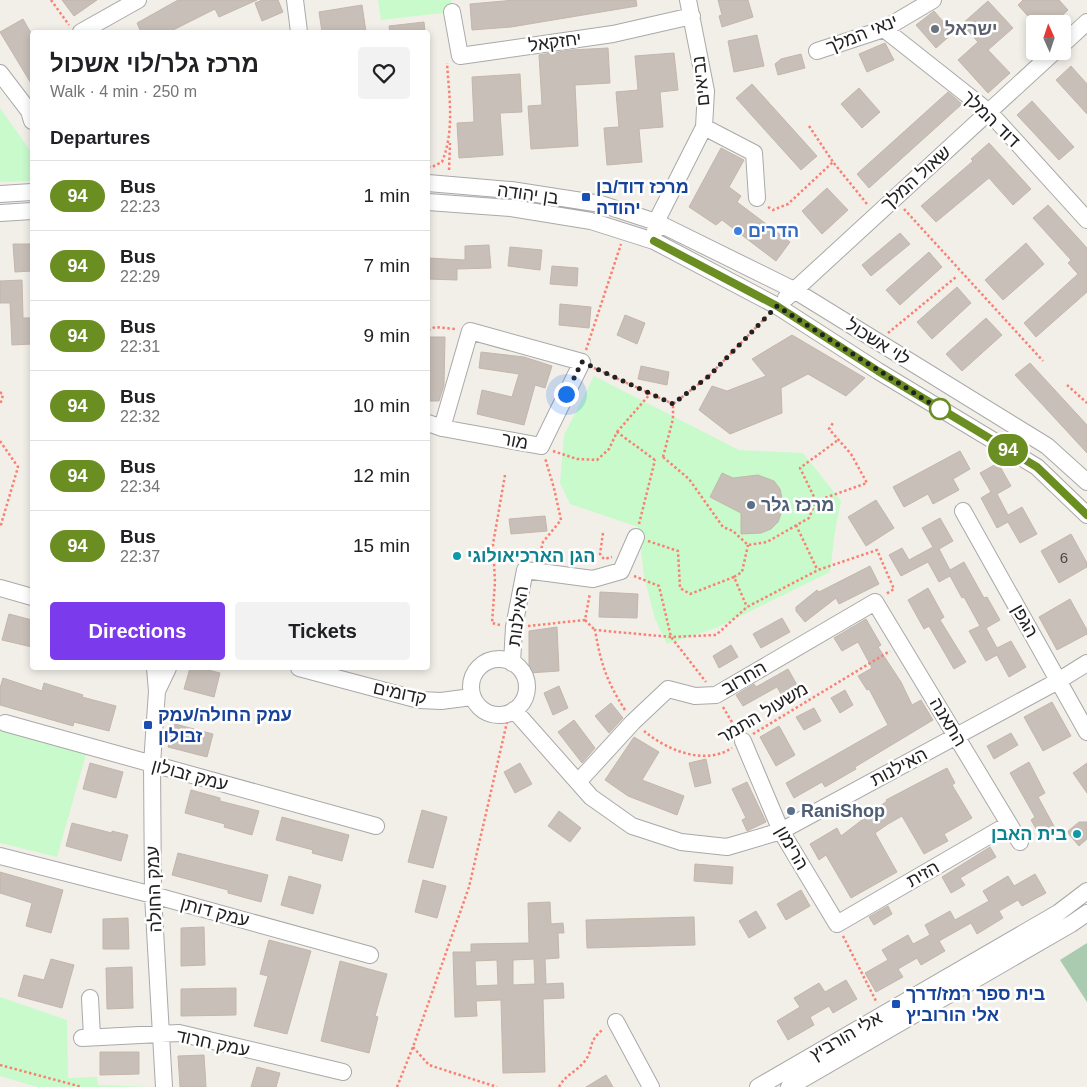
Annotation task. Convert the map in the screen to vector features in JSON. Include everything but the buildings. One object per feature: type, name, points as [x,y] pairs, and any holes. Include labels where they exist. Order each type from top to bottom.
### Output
[{"type":"street","points":[[85,30],[138,0]]},
{"type":"street","points":[[294,0],[299,30]]},
{"type":"street","name":"נביאים","points":[[654,241],[656,222],[704,127],[706,91],[688,0]]},
{"type":"street","name":"ינאי המלך","points":[[816,51],[884,29],[933,0]]},
{"type":"street","name":"יחזקאל","points":[[452,12],[460,56],[613,34],[692,16]]},
{"type":"street","points":[[1071,37],[1087,22]]},
{"type":"street","name":"דוד המלך","points":[[884,29],[989,112],[1087,220]]},
{"type":"street","name":"שאול המלך","points":[[777,306],[875,214],[1045,60]]},
{"type":"street","points":[[0,73],[30,114]]},
{"type":"street","points":[[704,127],[754,153],[757,198]]},
{"type":"street","name":"בן יהודה","points":[[430,183],[511,190],[601,204],[656,222]]},
{"type":"street","points":[[0,194],[30,192]]},
{"type":"street","name":"בן יהודה","points":[[430,202],[511,208],[591,221],[654,241]]},
{"type":"street","points":[[0,212],[30,211]]},
{"type":"street","name":"לוי אשכול","points":[[656,222],[794,290],[1047,446],[1087,482]]},
{"type":"street","name":"לוי אשכול","points":[[654,241],[777,306],[878,371],[1037,467],[1086,512]]},
{"type":"street","points":[[435,426],[470,331],[582,362]]},
{"type":"street","name":"מור","points":[[435,426],[541,446],[582,362]]},
{"type":"street","name":"הגפן","points":[[963,510],[1087,732]]},
{"type":"street","points":[[531,567],[593,579],[619,564],[636,537]]},
{"type":"street","name":"האילנות","points":[[512,663],[514,627],[531,567]]},
{"type":"street","points":[[0,588],[30,596]]},
{"type":"street","name":"התאנה","points":[[875,602],[1020,842]]},
{"type":"street","name":"החרוב","points":[[578,782],[668,689],[695,696],[716,694],[875,602]]},
{"type":"street","points":[[493,660],[503,660],[512,663],[520,670],[524,677],[526,686],[525,696],[521,703],[511,711],[499,715],[489,713],[478,705],[472,697],[471,686],[473,677],[479,667],[493,660]]},
{"type":"street","name":"האילנות","points":[[511,711],[591,798],[632,826],[681,842],[727,847],[781,831],[1058,681],[1087,663]]},
{"type":"street","name":"עמק החולה","points":[[155,670],[157,691],[152,764],[153,895],[164,1087]]},
{"type":"street","name":"עמק החולה","points":[[157,691],[167,670]]},
{"type":"street","name":"קדומים","points":[[306,670],[419,700],[441,701],[472,697]]},
{"type":"street","name":"עמק זבולון","points":[[5,723],[376,826]]},
{"type":"street","name":"הרימון","points":[[743,741],[781,831],[837,924]]},
{"type":"street","name":"הזית","points":[[837,924],[1009,824]]},
{"type":"street","name":"עמק דותן","points":[[0,856],[153,895],[370,955]]},
{"type":"street","name":"אלי הורביץ","points":[[758,1087],[1058,914],[1087,891]]},
{"type":"street","name":"אלי הורביץ","points":[[789,1087],[1087,913]]},
{"type":"street","name":"עמק חרוד","points":[[90,998],[87,1037],[179,1033],[343,1072]]},
{"type":"street","points":[[616,1022],[651,1087]]},
{"type":"path","points":[[51,0],[73,30]]},
{"type":"path","points":[[447,62],[450,127],[448,185]]},
{"type":"path","points":[[809,126],[833,162],[875,214]]},
{"type":"path","points":[[430,167],[442,162],[448,145],[450,127]]},
{"type":"path","points":[[757,198],[772,210],[788,204],[833,162]]},
{"type":"path","points":[[894,198],[1043,361]]},
{"type":"path","points":[[625,231],[582,362],[673,404]]},
{"type":"path","points":[[877,341],[956,277]]},
{"type":"path","points":[[673,404],[709,376],[777,306]]},
{"type":"path","points":[[430,329],[435,327],[470,331]]},
{"type":"path","points":[[1067,385],[1087,403]]},
{"type":"path","points":[[0,392],[2,394],[0,404]]},
{"type":"path","points":[[541,446],[577,459],[597,460],[609,449],[617,432],[650,394]]},
{"type":"path","points":[[673,404],[673,419],[663,456],[655,460],[636,537],[678,551],[680,588],[690,594],[742,572],[748,545]]},
{"type":"path","points":[[748,545],[767,542],[809,518],[816,501],[866,483],[851,454],[829,430],[833,424]]},
{"type":"path","points":[[617,432],[655,460]]},
{"type":"path","points":[[0,440],[18,467],[0,528]]},
{"type":"path","points":[[816,501],[800,468],[838,440]]},
{"type":"path","points":[[531,567],[543,542],[560,520],[554,488],[541,446]]},
{"type":"path","points":[[663,456],[689,479],[723,528],[733,531],[748,545]]},
{"type":"path","points":[[796,525],[818,570]]},
{"type":"path","points":[[603,533],[600,554],[604,559],[619,564],[659,586],[671,637],[716,694],[743,741]]},
{"type":"path","points":[[585,620],[594,630],[671,637],[716,635],[747,607],[818,570],[877,550],[894,589],[875,602]]},
{"type":"path","points":[[734,577],[747,607]]},
{"type":"path","points":[[502,632],[503,625]]},
{"type":"path","name":"משעול התמר","points":[[594,630],[600,659],[609,683],[634,722],[658,742],[694,755],[716,756],[902,644]]},
{"type":"path","points":[[397,1087],[470,887],[511,711]]},
{"type":"path","points":[[837,924],[883,1015]]},
{"type":"path","points":[[559,1087],[563,1079],[585,1061],[595,1035],[616,1022]]},
{"type":"path","points":[[413,1047],[429,1065],[496,1087]]},
{"type":"path","points":[[0,1065],[82,1087]]},
{"type":"green space","points":[[378,0],[451,0],[452,12],[381,20]]},
{"type":"green space","points":[[0,108],[30,150],[30,181],[0,182]]},
{"type":"green space","points":[[594,376],[739,450],[803,453],[841,501],[830,572],[716,628],[667,644],[655,619],[644,576],[638,527],[570,504],[560,483],[564,435]]},
{"type":"green space","points":[[0,727],[87,751],[57,857],[0,843]]},
{"type":"green space","points":[[1087,943],[1087,1002],[1060,960]]},
{"type":"green space","points":[[0,997],[67,1020],[68,1078],[97,1077],[98,1085],[151,1087],[37,1087],[0,1076]]},
{"type":"bus line","name":"94","points":[[654,241],[777,306],[878,371],[1037,467],[1087,515]]},
{"type":"place","name":"ישראל","points":[[935,29]]},
{"type":"place","name":"מרכז דוד/בן יהודה","points":[[586,197]]},
{"type":"place","name":"הדרים","points":[[738,231]]},
{"type":"place","name":"מרכז גלר","points":[[751,505]]},
{"type":"place","name":"הגן הארכיאולוגי","points":[[457,556]]},
{"type":"place","name":"עמק החולה/עמק זבולון","points":[[148,725]]},
{"type":"place","name":"RaniShop","points":[[791,811]]},
{"type":"place","name":"בית האבן","points":[[1077,834]]},
{"type":"place","name":"בית ספר רמז/דרך אלי הורוביץ","points":[[896,1004]]},
{"type":"route","points":[[566,394],[582,362],[673,404],[709,376],[777,306],[940,409]]}]
